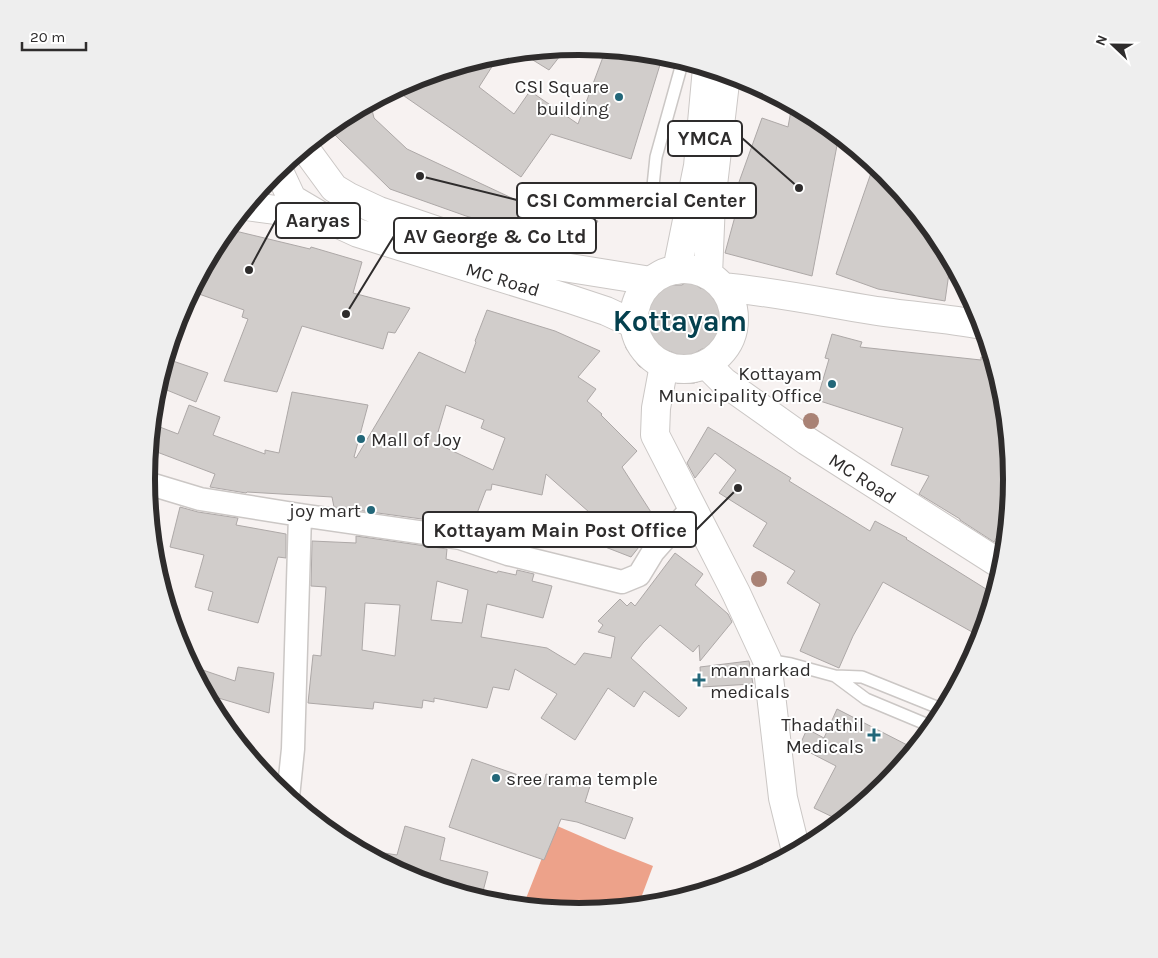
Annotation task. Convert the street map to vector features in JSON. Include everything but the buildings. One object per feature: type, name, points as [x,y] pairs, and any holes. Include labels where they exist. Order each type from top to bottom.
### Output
[{"type":"main road","points":[[677,270],[698,166],[705,75]]},
{"type":"main road","points":[[725,82],[712,202],[716,281],[733,307],[733,330],[723,350],[706,364],[678,369],[664,365],[649,355],[639,341],[634,324],[635,308],[641,293],[651,281],[677,270],[693,269],[716,281],[763,291],[874,310],[973,323]]},
{"type":"main road","name":"MC Road","points":[[308,153],[334,188],[379,211],[532,262],[651,281]]},
{"type":"main road","points":[[254,208],[280,205],[286,186],[326,179]]},
{"type":"main road","name":"MC Road","points":[[286,186],[320,215],[358,233],[570,299],[606,311],[634,324]]},
{"type":"main road","points":[[254,208],[320,215]]},
{"type":"main road","name":"MC Road","points":[[706,364],[724,382],[807,441],[995,562]]},
{"type":"main road","points":[[664,365],[656,408],[655,435],[748,617],[767,660],[783,798],[794,844]]},
{"type":"street","points":[[155,485],[200,499],[460,538],[508,554],[622,582],[639,575],[653,552],[692,508]]},
{"type":"street","points":[[289,788],[293,749],[300,515]]},
{"type":"lane","points":[[681,67],[656,157],[653,186],[667,195],[690,203]]},
{"type":"lane","points":[[767,660],[791,664],[834,676],[862,677],[937,707]]},
{"type":"lane","points":[[834,676],[866,699],[925,724]]},
{"type":"shaded area","points":[[555,825],[653,866],[641,898],[579,903],[526,899]]},
{"type":"place","name":"CSI Square building","points":[[619,97]]},
{"type":"place","name":"CSI Commercial Center","points":[[420,176]]},
{"type":"place","name":"YMCA","points":[[799,188]]},
{"type":"place","name":"Aaryas","points":[[249,270]]},
{"type":"place","name":"AV George & Co Ltd","points":[[346,314]]},
{"type":"place","name":"Kottayam Municipality Office","points":[[832,384]]},
{"type":"place","name":"Mall of Joy","points":[[361,439]]},
{"type":"place","name":"Kottayam Main Post Office","points":[[738,488]]},
{"type":"place","name":"joy mart","points":[[371,510]]},
{"type":"place","name":"mannarkad medicals","points":[[699,680]]},
{"type":"place","name":"Thadathil Medicals","points":[[874,735]]},
{"type":"place","name":"sree rama temple","points":[[496,778]]},
{"type":"district","name":"Kottayam","points":[[680,321]]}]
